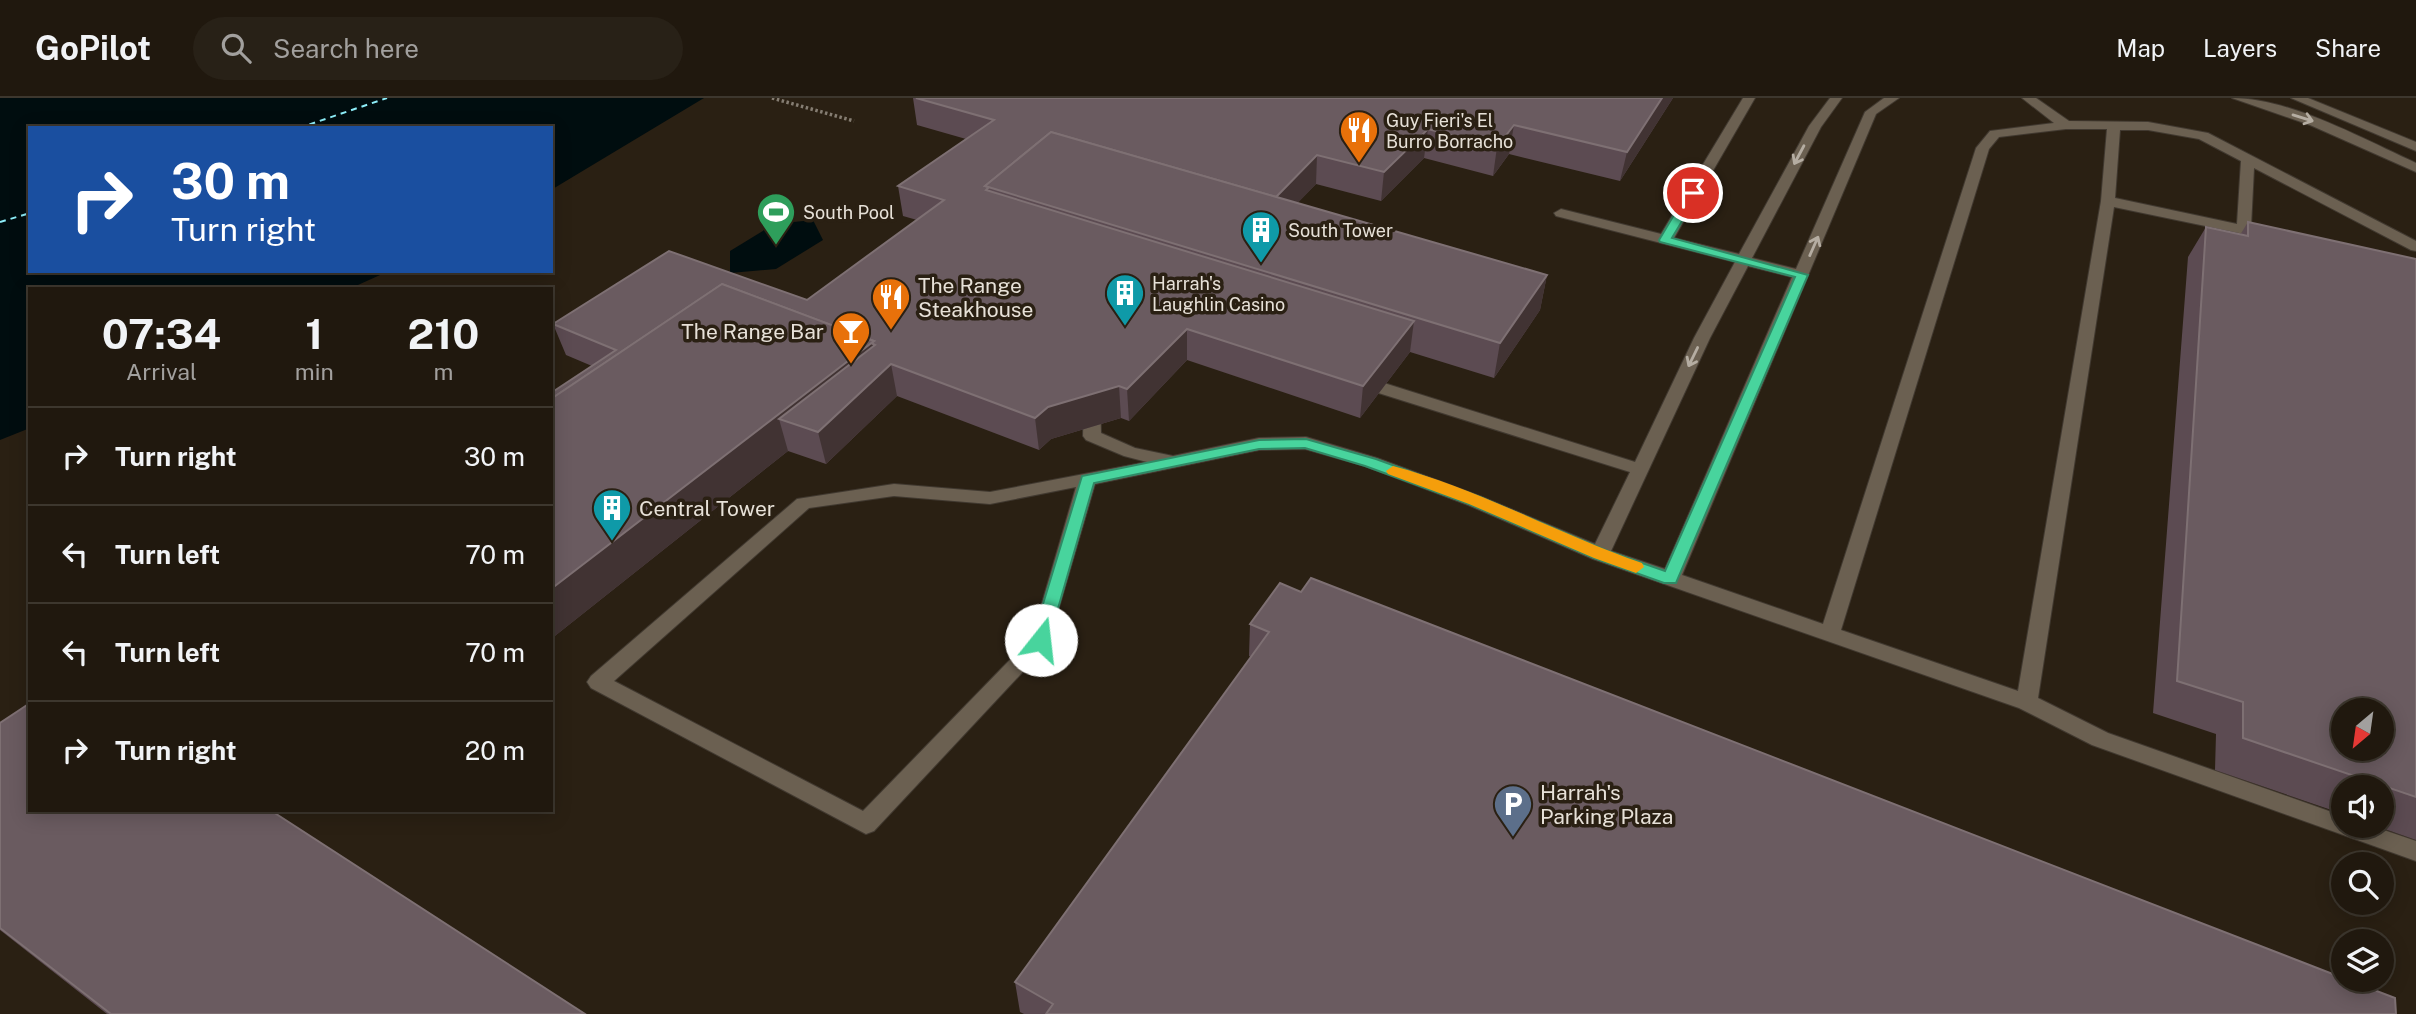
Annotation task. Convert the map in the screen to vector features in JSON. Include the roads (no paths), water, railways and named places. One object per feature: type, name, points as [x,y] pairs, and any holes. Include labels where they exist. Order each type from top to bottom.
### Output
[{"type":"lane","points":[[1665,240],[1749,98]]},
{"type":"lane","points":[[1600,554],[1638,469],[1744,260],[1815,126],[1836,98]]},
{"type":"lane","points":[[1670,579],[1871,112],[1893,98]]},
{"type":"lane","points":[[2028,98],[2066,125]]},
{"type":"lane","points":[[2238,98],[2315,122],[2416,168]]},
{"type":"lane","points":[[2297,98],[2416,147]]},
{"type":"lane","points":[[1830,634],[1983,148],[1995,134],[2066,125],[2148,125],[2203,136],[2416,247]]},
{"type":"lane","points":[[2027,702],[2108,201],[2114,125]]},
{"type":"lane","points":[[2244,230],[2248,159]]},
{"type":"lane","points":[[2108,201],[2284,238]]},
{"type":"lane","points":[[1561,213],[1802,275]]},
{"type":"lane","points":[[1338,374],[1638,469]]},
{"type":"lane","points":[[1092,385],[1091,436],[1130,452],[1173,462]]},
{"type":"lane","points":[[1087,479],[1041,640],[866,824],[598,682],[804,503],[894,490],[990,498],[1259,444],[1306,443],[1370,462],[1475,500],[1600,554],[2027,702],[2100,739],[2331,821]]},
{"type":"lane","points":[[2379,838],[2416,851]]},
{"type":"place","name":"Guy Fieri's El Burro Borracho","points":[[1359,164]]},
{"type":"place","name":"South Pool","points":[[776,246]]},
{"type":"place","name":"South Tower","points":[[1261,264]]},
{"type":"place","name":"Harrah's Laughlin Casino","points":[[1125,327]]},
{"type":"place","name":"The Range Steakhouse","points":[[891,331]]},
{"type":"place","name":"The Range Bar","points":[[851,365]]},
{"type":"place","name":"Central Tower","points":[[612,542]]},
{"type":"place","name":"Harrah's Parking Plaza","points":[[1513,838]]}]
